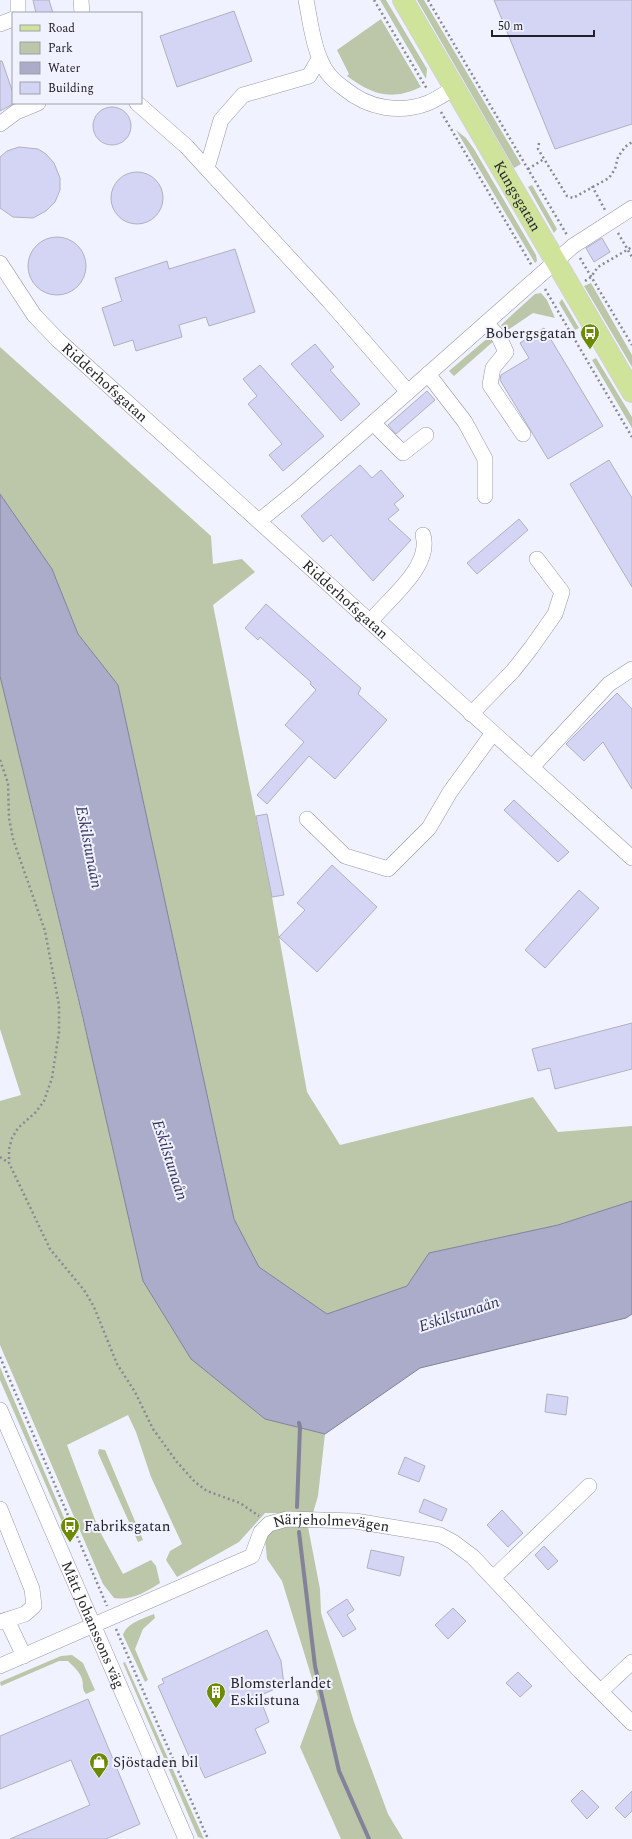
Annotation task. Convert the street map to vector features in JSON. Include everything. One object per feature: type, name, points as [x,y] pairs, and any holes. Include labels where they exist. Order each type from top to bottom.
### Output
[{"type":"main road","name":"Kungsgatan","points":[[403,0],[632,392]]},
{"type":"street","points":[[18,0],[18,12]]},
{"type":"street","points":[[81,0],[82,12]]},
{"type":"street","points":[[306,0],[319,59],[328,75],[352,95],[379,107],[396,109],[412,107],[433,100],[454,88]]},
{"type":"street","points":[[0,24],[12,19]]},
{"type":"street","points":[[207,168],[220,120],[243,96],[309,76],[319,59]]},
{"type":"street","points":[[0,124],[16,112],[36,104]]},
{"type":"street","points":[[138,104],[186,146],[207,168],[329,301],[408,392]]},
{"type":"street","points":[[259,521],[573,246],[632,208]]},
{"type":"street","name":"Ridderhofsgatan","points":[[0,262],[34,315],[58,340],[632,858]]},
{"type":"street","points":[[486,323],[499,337],[506,352],[493,368],[490,385],[523,434]]},
{"type":"street","points":[[428,374],[465,422],[485,459],[485,496]]},
{"type":"street","points":[[372,423],[403,453],[426,435]]},
{"type":"street","points":[[370,622],[383,606],[416,572],[426,544],[423,535]]},
{"type":"street","points":[[471,714],[513,671],[555,614],[562,592],[537,559]]},
{"type":"street","points":[[532,767],[609,684],[632,669]]},
{"type":"street","points":[[307,819],[345,856],[388,869],[430,828],[450,792],[493,733]]},
{"type":"street","name":"Mått Johanssons väg","points":[[0,1410],[92,1626],[186,1839]]},
{"type":"street","points":[[493,1578],[588,1486]]},
{"type":"street","points":[[0,1509],[32,1589],[34,1606],[25,1614],[3,1621],[24,1656]]},
{"type":"street","name":"Närjeholmevägen","points":[[92,1626],[252,1556],[261,1532],[269,1524],[287,1520],[355,1521],[440,1536],[464,1550],[493,1578],[581,1672],[632,1723]]},
{"type":"street","points":[[0,1666],[92,1626]]},
{"type":"street","points":[[601,1691],[632,1662]]},
{"type":"path","points":[[374,0],[632,437]]},
{"type":"path","points":[[428,0],[632,345]]},
{"type":"path","points":[[539,143],[538,149],[566,196],[573,198],[609,178],[615,169],[618,156],[625,147],[632,142]]},
{"type":"path","points":[[528,169],[544,158]]},
{"type":"path","points":[[591,277],[598,267],[632,247]]},
{"type":"path","points":[[0,760],[8,783],[9,818],[13,839],[45,931],[59,1005],[59,1032],[52,1078],[44,1101],[36,1112],[18,1128],[12,1138],[9,1148],[9,1163],[50,1249],[84,1290],[94,1307],[117,1364],[135,1392],[152,1429],[168,1451],[195,1482],[207,1491],[240,1503],[269,1524]]},
{"type":"path","points":[[0,1157],[9,1163]]},
{"type":"path","points":[[0,1357],[208,1839]]},
{"type":"green space","points":[[380,0],[386,0],[427,69],[426,79]]},
{"type":"green space","points":[[417,0],[424,0],[521,164],[514,168]]},
{"type":"green space","points":[[381,19],[421,87],[400,94],[382,94],[365,88],[347,76],[349,74],[337,50]]},
{"type":"green space","points":[[456,130],[466,138],[474,149],[536,255],[537,261],[535,263]]},
{"type":"green space","points":[[532,185],[557,229],[554,233],[528,187]]},
{"type":"green space","points":[[591,283],[632,355],[632,367],[584,286]]},
{"type":"green space","points":[[541,293],[547,300],[555,318],[533,313],[505,332],[501,325],[535,294]]},
{"type":"green space","points":[[562,299],[579,328],[575,330],[559,303]]},
{"type":"green space","points":[[490,336],[495,340],[454,376],[449,371]]},
{"type":"green space","points":[[0,347],[211,536],[213,564],[242,559],[255,572],[213,605],[272,897],[307,1092],[340,1145],[533,1097],[558,1132],[632,1126],[632,1201],[558,1225],[429,1253],[407,1286],[327,1314],[259,1267],[234,1220],[118,685],[78,634],[52,569],[0,494]]},
{"type":"green space","points":[[596,358],[632,417],[632,428],[592,360]]},
{"type":"green space","points":[[0,676],[92,1057],[143,1281],[191,1359],[265,1419],[325,1434],[318,1496],[313,1513],[265,1513],[239,1542],[177,1577],[166,1560],[170,1551],[182,1544],[151,1477],[136,1432],[128,1415],[67,1445],[99,1530],[123,1574],[151,1560],[156,1566],[160,1583],[132,1597],[120,1599],[114,1598],[103,1584],[0,1345],[0,1101],[21,1095],[0,1029]]},
{"type":"green space","points":[[0,1367],[73,1539],[62,1522],[0,1380]]},
{"type":"green space","points":[[99,1449],[105,1450],[143,1540],[138,1542],[98,1453]]},
{"type":"green space","points":[[284,1525],[308,1527],[320,1589],[321,1613],[354,1722],[388,1814],[403,1839],[341,1839],[300,1747],[318,1698],[282,1581],[267,1559],[265,1539],[272,1528]]},
{"type":"green space","points":[[154,1614],[155,1618],[143,1629],[135,1649],[148,1680],[145,1682],[123,1635],[131,1624]]},
{"type":"green space","points":[[72,1655],[83,1663],[95,1690],[86,1694],[81,1676],[68,1661],[59,1661],[1,1686],[0,1682],[61,1656]]},
{"type":"green space","points":[[125,1662],[204,1839],[198,1837],[123,1663]]},
{"type":"water","name":"Eskilstunaån","points":[[0,494],[52,569],[78,634],[118,685],[234,1219],[259,1267],[327,1314],[407,1286],[429,1253],[558,1225],[632,1201],[632,1314],[626,1318],[420,1368],[325,1434],[265,1419],[191,1359],[143,1281],[83,1018],[0,676]]},
{"type":"building","points":[[33,0],[49,0],[53,12],[36,12]]},
{"type":"building","points":[[494,0],[632,0],[632,124],[555,149]]},
{"type":"building","points":[[234,11],[252,61],[177,87],[160,36]]},
{"type":"building","points":[[0,61],[2,61],[12,90],[13,104],[0,111]]},
{"type":"building","points":[[108,107],[116,107],[126,112],[130,119],[130,133],[126,140],[116,145],[108,145],[98,140],[96,137],[93,130],[93,122],[98,112],[101,110]]},
{"type":"building","points":[[19,147],[38,149],[46,154],[54,163],[60,178],[60,190],[55,202],[46,211],[33,218],[13,217],[0,208],[0,157],[7,151]]},
{"type":"building","points":[[137,172],[151,176],[159,184],[163,198],[159,212],[151,220],[137,224],[123,220],[115,212],[111,198],[115,184],[123,176]]},
{"type":"building","points":[[57,237],[68,239],[81,250],[84,255],[86,266],[84,277],[73,290],[68,293],[57,295],[46,293],[33,282],[30,277],[28,266],[30,255],[41,242],[46,239]]},
{"type":"building","points":[[602,238],[610,252],[594,262],[586,248]]},
{"type":"building","points":[[235,249],[255,312],[209,326],[206,317],[179,325],[182,337],[136,351],[133,340],[114,346],[102,308],[122,301],[115,278],[167,261],[169,269]]},
{"type":"building","points":[[544,328],[603,426],[548,459],[500,380],[501,375],[529,358],[520,343]]},
{"type":"building","points":[[315,344],[334,367],[330,370],[360,404],[341,421],[291,364]]},
{"type":"building","points":[[260,365],[324,436],[283,471],[269,455],[282,444],[248,404],[257,396],[243,379]]},
{"type":"building","points":[[427,391],[435,400],[396,434],[388,425]]},
{"type":"building","points":[[609,460],[632,498],[632,587],[570,484]]},
{"type":"building","points":[[360,465],[372,478],[381,470],[404,496],[394,504],[399,510],[388,519],[411,540],[373,581],[331,535],[323,542],[301,516]]},
{"type":"building","points":[[519,519],[528,530],[477,574],[467,563]]},
{"type":"building","points":[[266,604],[361,688],[358,694],[387,720],[335,779],[309,756],[267,804],[257,795],[304,742],[285,725],[316,690],[310,684],[311,682],[260,637],[258,640],[245,628]]},
{"type":"building","points":[[617,693],[632,709],[632,789],[603,742],[584,761],[566,744]]},
{"type":"building","points":[[514,800],[569,852],[558,862],[504,810]]},
{"type":"building","points":[[267,814],[284,895],[272,897],[256,816]]},
{"type":"building","points":[[332,865],[377,907],[317,972],[279,937],[305,910],[297,903]]},
{"type":"building","points":[[579,890],[599,908],[545,968],[525,950]]},
{"type":"building","points":[[632,1023],[632,1069],[555,1089],[550,1068],[538,1071],[532,1049]]},
{"type":"building","points":[[547,1394],[568,1397],[566,1415],[545,1412]]},
{"type":"building","points":[[405,1457],[425,1466],[419,1482],[398,1474]]},
{"type":"building","points":[[424,1499],[447,1509],[442,1521],[419,1512]]},
{"type":"building","points":[[502,1510],[523,1533],[508,1547],[487,1525]]},
{"type":"building","points":[[544,1546],[558,1561],[548,1570],[535,1555]]},
{"type":"building","points":[[371,1550],[404,1557],[400,1576],[367,1568]]},
{"type":"building","points":[[347,1599],[354,1610],[347,1615],[356,1629],[343,1637],[327,1612]]},
{"type":"building","points":[[453,1608],[466,1621],[448,1639],[435,1625]]},
{"type":"building","name":"Blomsterlandet Eskilstuna","points":[[267,1630],[281,1661],[284,1685],[259,1696],[269,1722],[255,1729],[266,1753],[205,1778],[196,1759],[191,1761],[158,1686],[164,1683],[162,1679]]},
{"type":"building","points":[[518,1672],[532,1686],[520,1697],[506,1683]]},
{"type":"building","points":[[88,1699],[140,1824],[106,1839],[10,1839],[90,1805],[71,1760],[0,1789],[0,1736]]},
{"type":"building","points":[[582,1790],[599,1807],[587,1819],[571,1801]]},
{"type":"building","points":[[632,1791],[632,1811],[625,1818],[615,1808]]},
{"type":"waterway","points":[[297,1507],[299,1423]]},
{"type":"waterway","points":[[299,1532],[315,1666],[339,1771],[369,1839]]},
{"type":"place","name":"Bobergsgatan","points":[[590,350]]},
{"type":"place","name":"Fabriksgatan","points":[[70,1543]]},
{"type":"place","name":"Blomsterlandet Eskilstuna","points":[[216,1709]]},
{"type":"place","name":"Sjöstaden bil","points":[[99,1779]]}]
